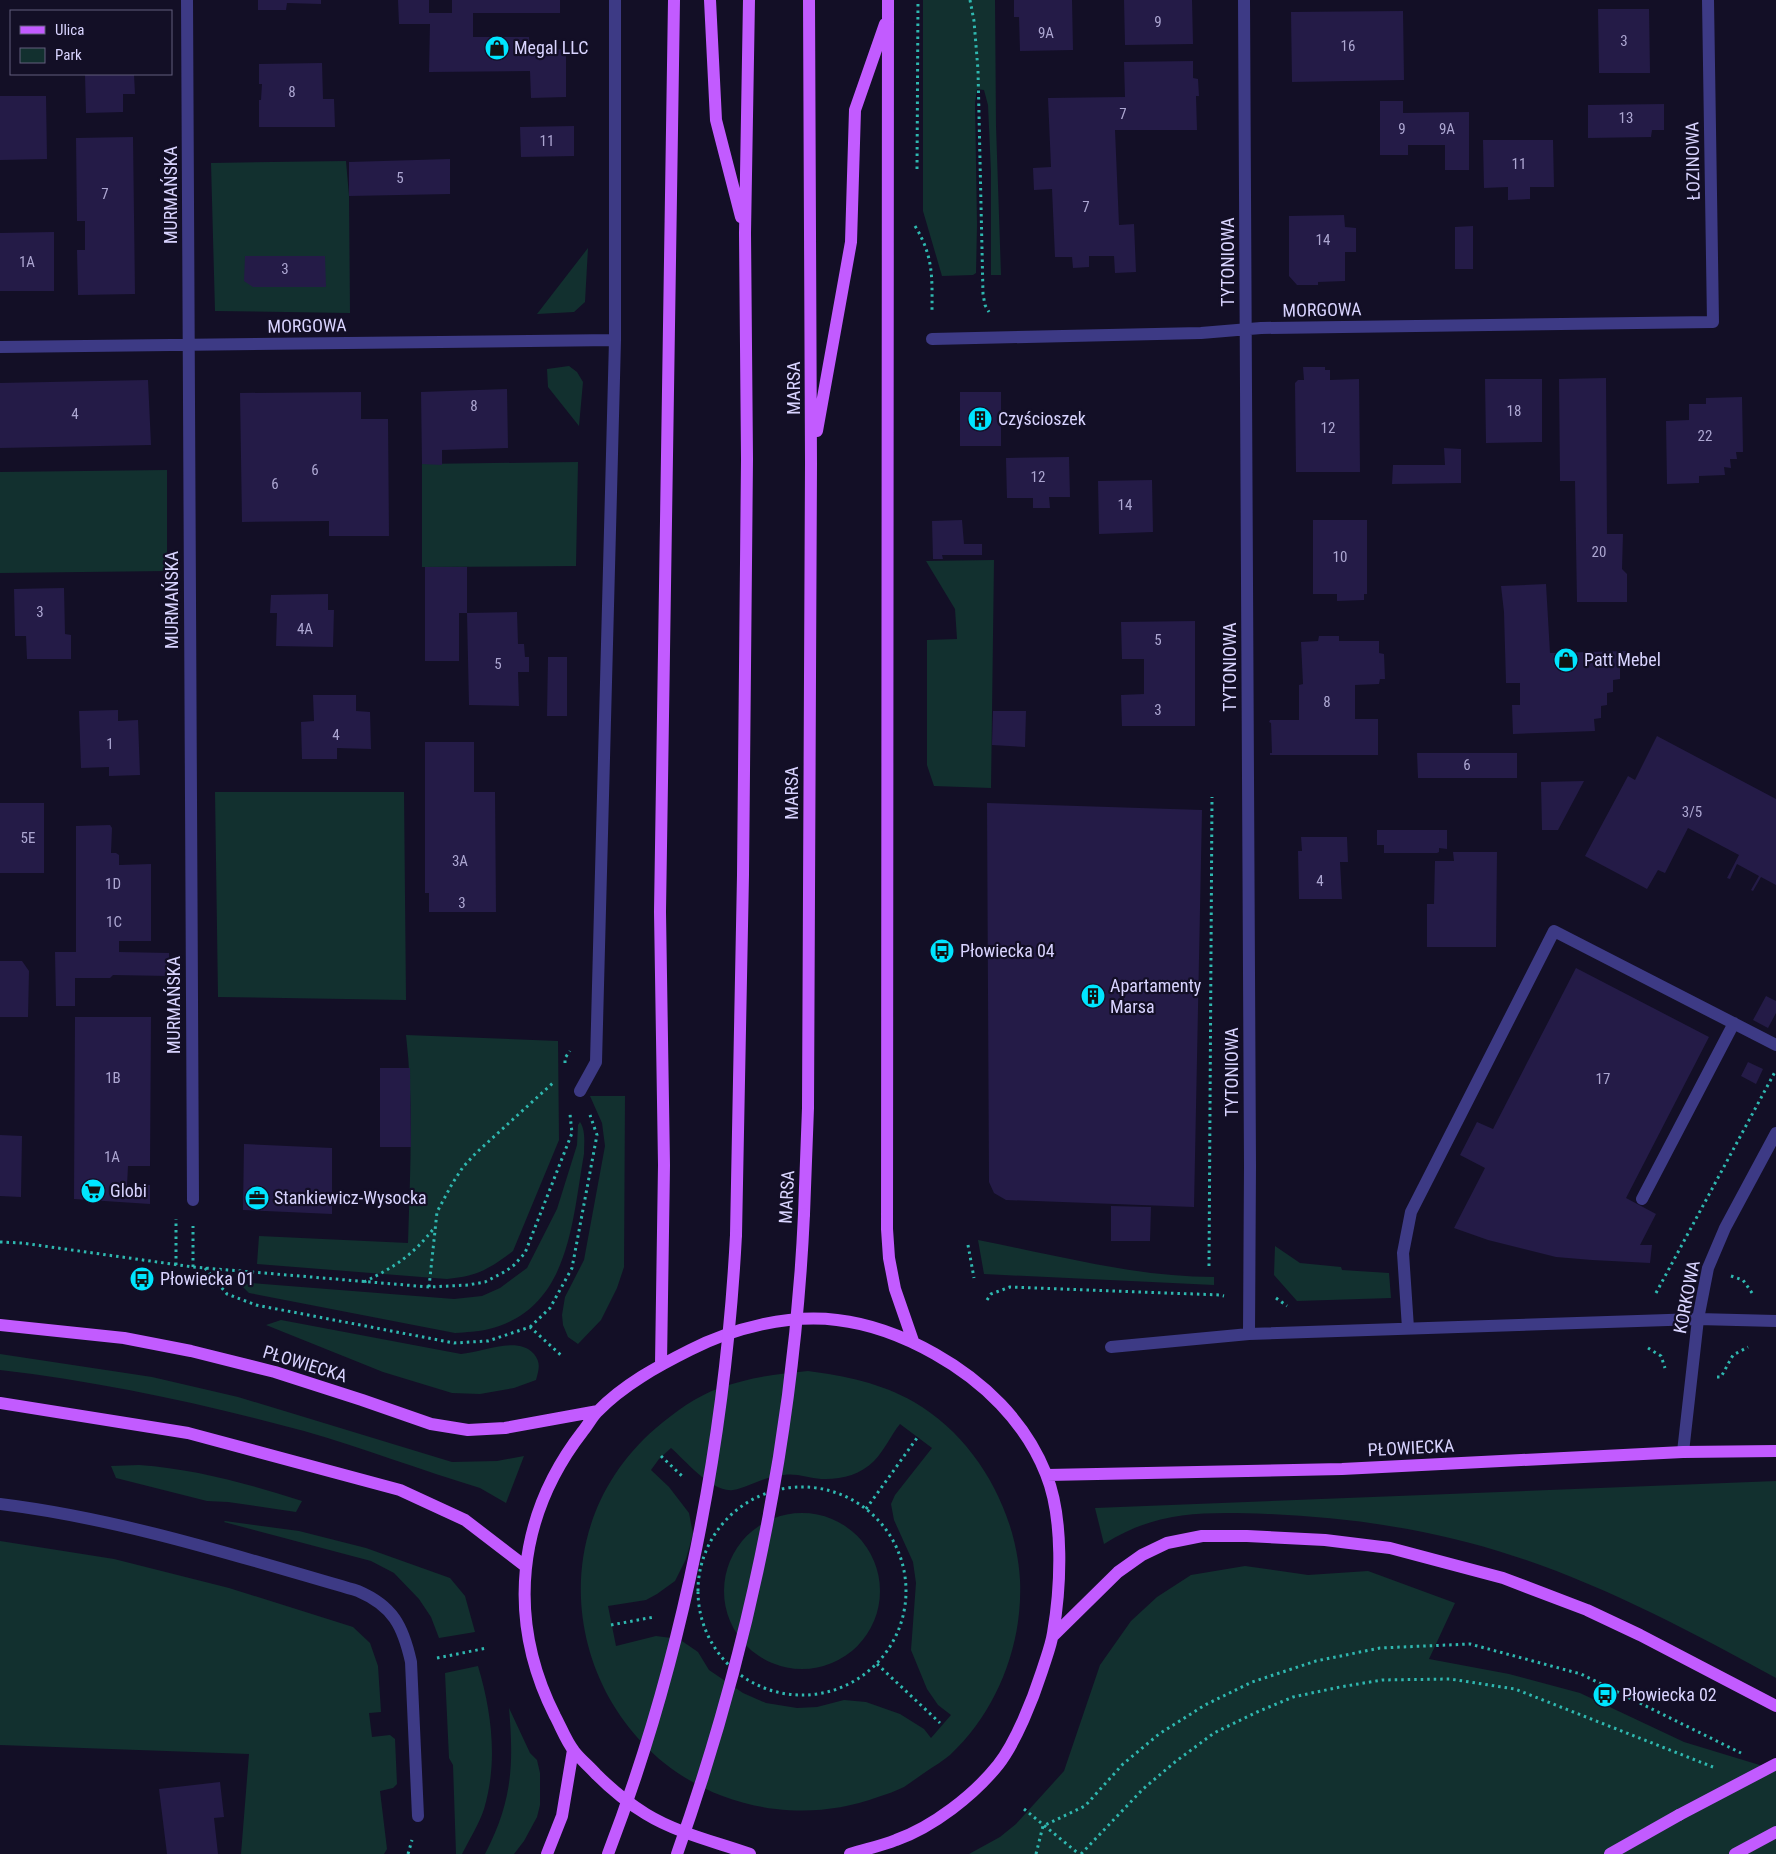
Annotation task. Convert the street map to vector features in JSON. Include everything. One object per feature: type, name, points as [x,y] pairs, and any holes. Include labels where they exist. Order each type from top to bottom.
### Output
[{"type":"main road","points":[[661,1364],[664,1165],[660,912],[674,0]]},
{"type":"main road","points":[[710,0],[716,120],[745,233]]},
{"type":"main road","points":[[608,1854],[636,1773],[662,1688],[696,1544],[719,1412],[731,1303],[736,1235],[744,855],[747,459],[745,233],[748,0]]},
{"type":"main road","name":"MARSA","points":[[677,1854],[722,1714],[755,1582],[769,1514],[790,1384],[802,1251],[806,1185],[809,1049],[811,463],[809,0]]},
{"type":"main road","points":[[888,0],[887,1229],[895,1289],[912,1341]]},
{"type":"main road","points":[[811,463],[851,242],[855,110],[888,14]]},
{"type":"main road","points":[[750,1854],[679,1830],[646,1815],[611,1788],[573,1750],[546,1698],[532,1660],[526,1620],[525,1566],[536,1515],[549,1483],[566,1452],[598,1411],[628,1386],[661,1364],[716,1337],[748,1328],[796,1320],[836,1320],[878,1328],[912,1341],[959,1368],[996,1398],[1022,1428],[1047,1476],[1060,1546],[1053,1636],[1034,1694],[1000,1764],[970,1794],[940,1817],[899,1839],[850,1854]]},
{"type":"main road","name":"PŁOWIECKA","points":[[0,1325],[124,1338],[191,1351],[275,1372],[431,1424],[468,1430],[505,1428],[598,1411]]},
{"type":"main road","points":[[0,1403],[188,1433],[400,1490],[465,1520],[525,1566]]},
{"type":"main road","name":"PŁOWIECKA","points":[[1047,1476],[1342,1469],[1684,1452],[1776,1451]]},
{"type":"main road","points":[[1053,1636],[1118,1572],[1142,1555],[1167,1543],[1202,1536],[1325,1540],[1390,1548],[1503,1578],[1587,1610],[1776,1706]]},
{"type":"main road","points":[[547,1854],[562,1816],[573,1750]]},
{"type":"main road","points":[[1610,1854],[1776,1764]]},
{"type":"main road","points":[[1735,1854],[1776,1832]]},
{"type":"main road","points":[[888,1854],[899,1839]]},
{"type":"street","name":"MURMAŃSKA","points":[[187,0],[193,1200]]},
{"type":"street","points":[[580,1092],[596,1062],[615,340],[615,0]]},
{"type":"street","name":"TYTONIOWA","points":[[1244,0],[1250,1166],[1249,1334]]},
{"type":"street","name":"ŁOZINOWA","points":[[1708,0],[1713,322]]},
{"type":"street","name":"MORGOWA","points":[[932,339],[1201,334],[1246,329],[1713,322]]},
{"type":"street","name":"MORGOWA","points":[[0,346],[615,340]]},
{"type":"street","points":[[1408,1328],[1403,1253],[1410,1212],[1554,931],[1776,1044]]},
{"type":"street","points":[[1642,1199],[1734,1023]]},
{"type":"street","name":"KORKOWA","points":[[1684,1452],[1698,1319],[1708,1268],[1725,1228],[1776,1133]]},
{"type":"street","points":[[1111,1347],[1249,1334],[1698,1319],[1776,1321]]},
{"type":"street","points":[[0,1504],[110,1523],[194,1544],[358,1591],[384,1605],[396,1621],[406,1642],[411,1662],[418,1816]]},
{"type":"path","points":[[916,178],[918,0]]},
{"type":"path","points":[[970,0],[974,21],[978,70],[983,294],[985,305],[993,318]]},
{"type":"path","points":[[915,226],[926,244],[932,275],[932,339]]},
{"type":"path","points":[[1209,1266],[1212,797]]},
{"type":"path","points":[[566,1072],[565,1058],[573,1046]]},
{"type":"path","points":[[429,1287],[436,1212],[463,1167],[566,1072],[596,1062]]},
{"type":"path","points":[[1655,1296],[1776,1069]]},
{"type":"path","points":[[204,1268],[227,1294],[256,1305],[454,1343],[488,1341],[530,1327],[550,1308],[572,1268],[597,1135],[580,1092]]},
{"type":"path","points":[[0,1242],[22,1243],[193,1267],[363,1282],[429,1287],[485,1282],[506,1271],[525,1253],[572,1133],[570,1107]]},
{"type":"path","points":[[193,1200],[193,1267]]},
{"type":"path","points":[[363,1282],[405,1259],[435,1226]]},
{"type":"path","points":[[968,1245],[974,1278]]},
{"type":"path","points":[[1676,1255],[1743,1280],[1751,1293],[1759,1295]]},
{"type":"path","points":[[987,1300],[991,1294],[1010,1287],[1220,1295]]},
{"type":"path","points":[[530,1327],[563,1357]]},
{"type":"path","points":[[699,1608],[705,1632],[717,1653],[728,1665],[755,1685],[777,1693],[802,1696],[826,1693],[849,1684],[877,1664],[893,1642],[906,1608],[904,1570],[891,1536],[866,1509],[917,1438]]},
{"type":"path","points":[[1043,1826],[1085,1806],[1123,1764],[1159,1734],[1205,1705],[1252,1682],[1316,1661],[1380,1648],[1470,1644],[1581,1674],[1749,1757]]},
{"type":"path","points":[[435,1658],[488,1648]]},
{"type":"path","points":[[877,1664],[940,1724]]},
{"type":"path","points":[[1024,1809],[1080,1854],[1143,1789],[1175,1762],[1214,1734],[1257,1712],[1293,1698],[1382,1680],[1450,1679],[1515,1689],[1715,1767]]},
{"type":"path","points":[[1036,1854],[1043,1826]]},
{"type":"green space","points":[[923,0],[995,0],[996,126],[1001,275],[991,275],[991,172],[988,105],[984,90],[977,89],[975,103],[976,273],[973,275],[942,276],[923,211]]},
{"type":"green space","points":[[346,161],[349,196],[350,313],[215,311],[211,163]]},
{"type":"green space","points":[[588,248],[585,302],[574,312],[537,314]]},
{"type":"green space","points":[[569,366],[577,372],[583,382],[579,426],[548,387],[547,369]]},
{"type":"green space","points":[[578,462],[576,566],[422,567],[422,464]]},
{"type":"green space","points":[[167,470],[167,571],[0,573],[0,472]]},
{"type":"green space","points":[[994,560],[991,788],[934,786],[927,765],[927,640],[957,639],[955,609],[926,561]]},
{"type":"green space","points":[[215,792],[404,792],[406,1000],[218,997]]},
{"type":"green space","points":[[406,1035],[558,1041],[559,1140],[513,1251],[483,1271],[447,1279],[257,1264],[259,1236],[408,1243],[411,1113]]},
{"type":"green space","points":[[590,1096],[625,1096],[624,1267],[617,1288],[601,1320],[578,1344],[568,1337],[563,1325],[562,1315],[565,1297],[584,1260],[605,1146],[602,1123]]},
{"type":"green space","points":[[580,1122],[584,1133],[584,1154],[570,1234],[562,1259],[551,1283],[536,1303],[516,1318],[489,1329],[455,1333],[249,1293],[243,1287],[252,1283],[454,1299],[482,1296],[500,1288],[527,1268],[557,1209],[577,1145],[578,1125]]},
{"type":"green space","points":[[978,1240],[1125,1269],[1184,1276],[1214,1277],[1214,1285],[984,1274]]},
{"type":"green space","points":[[1275,1246],[1300,1263],[1341,1267],[1342,1270],[1389,1273],[1391,1298],[1297,1301],[1274,1275]]},
{"type":"green space","points":[[281,1320],[461,1354],[499,1346],[518,1346],[534,1354],[539,1366],[538,1373],[536,1380],[514,1388],[480,1394],[452,1393],[383,1372],[266,1325]]},
{"type":"green space","points":[[0,1354],[152,1377],[238,1397],[452,1462],[497,1461],[524,1456],[506,1503],[480,1488],[304,1431],[266,1421],[115,1387],[0,1370]]},
{"type":"green space","points":[[808,1371],[862,1381],[901,1395],[936,1417],[956,1435],[989,1478],[1001,1502],[1017,1554],[1020,1604],[1012,1652],[994,1697],[967,1738],[950,1755],[907,1785],[853,1805],[815,1810],[776,1809],[711,1791],[658,1758],[618,1712],[592,1657],[581,1598],[587,1537],[612,1479],[656,1428],[686,1405],[711,1391],[753,1379]],"holes":[[[900,1424],[932,1448],[895,1495],[891,1504],[894,1520],[913,1562],[916,1583],[911,1650],[927,1689],[938,1705],[951,1715],[931,1738],[924,1729],[900,1714],[866,1702],[844,1700],[817,1707],[797,1708],[766,1703],[743,1693],[709,1670],[698,1652],[679,1639],[656,1636],[616,1646],[608,1606],[646,1600],[675,1581],[686,1559],[693,1534],[689,1513],[669,1487],[651,1470],[671,1448],[699,1475],[725,1490],[745,1487],[777,1476],[793,1475],[828,1479],[856,1473],[878,1457]]]},
{"type":"green space","points":[[139,1465],[181,1470],[222,1478],[302,1501],[296,1512],[228,1502],[207,1501],[116,1478],[111,1466]]},
{"type":"green space","points":[[1776,1481],[1776,1678],[1675,1624],[1605,1591],[1534,1563],[1470,1543],[1413,1530],[1355,1521],[1268,1514],[1224,1513],[1163,1519],[1124,1533],[1104,1544],[1095,1508]]},
{"type":"green space","points":[[794,1513],[810,1513],[825,1516],[839,1522],[852,1530],[863,1541],[877,1568],[880,1591],[879,1606],[871,1628],[863,1641],[852,1652],[825,1666],[810,1669],[794,1669],[779,1666],[765,1660],[752,1652],[741,1641],[727,1614],[724,1599],[724,1583],[727,1568],[733,1554],[741,1541],[752,1530],[779,1516]]},
{"type":"green space","points":[[225,1521],[299,1531],[366,1548],[450,1578],[465,1596],[475,1632],[439,1638],[431,1617],[419,1599],[394,1573],[371,1561]]},
{"type":"green space","points":[[0,1541],[114,1559],[229,1588],[353,1627],[370,1643],[378,1666],[381,1712],[369,1713],[372,1737],[390,1735],[395,1739],[397,1784],[393,1788],[380,1791],[387,1849],[384,1854],[241,1854],[249,1754],[0,1745]]},
{"type":"green space","points":[[1245,1566],[1308,1575],[1368,1571],[1455,1603],[1429,1659],[1509,1674],[1580,1693],[1684,1742],[1776,1770],[1776,1854],[969,1854],[1000,1837],[1016,1824],[1064,1771],[1100,1665],[1131,1621],[1157,1597],[1191,1575]]},
{"type":"green space","points":[[478,1666],[490,1720],[492,1738],[491,1773],[484,1809],[462,1854],[456,1854],[453,1765],[449,1758],[445,1673]]},
{"type":"green space","points":[[509,1708],[530,1753],[537,1760],[540,1773],[540,1805],[537,1817],[524,1841],[514,1854],[485,1854],[501,1817],[509,1783],[511,1729]]},
{"type":"building","points":[[258,0],[321,0],[321,4],[287,3],[286,10],[258,10]]},
{"type":"building","points":[[398,0],[429,0],[429,13],[452,13],[452,0],[560,0],[560,13],[473,13],[473,37],[529,37],[530,50],[566,49],[566,97],[531,98],[530,71],[429,72],[430,24],[399,24]]},
{"type":"building","points":[[1014,0],[1072,0],[1073,50],[1020,51],[1019,17],[1014,17]]},
{"type":"building","points":[[1124,0],[1192,0],[1193,44],[1125,45]]},
{"type":"building","points":[[1598,9],[1649,9],[1650,73],[1599,73]]},
{"type":"building","points":[[1403,11],[1404,80],[1292,82],[1291,12]]},
{"type":"building","points":[[1193,61],[1193,78],[1198,79],[1199,96],[1196,96],[1197,130],[1115,130],[1119,225],[1134,224],[1136,272],[1115,273],[1114,256],[1089,256],[1089,267],[1073,268],[1072,257],[1055,257],[1052,189],[1034,190],[1033,168],[1051,167],[1048,98],[1125,97],[1124,62]]},
{"type":"building","points":[[322,63],[323,99],[334,99],[335,127],[259,127],[259,100],[261,100],[262,84],[259,84],[259,64]]},
{"type":"building","points":[[85,75],[134,75],[135,94],[123,94],[123,112],[86,113]]},
{"type":"building","points":[[0,96],[46,96],[47,159],[0,160]]},
{"type":"building","points":[[1380,101],[1403,101],[1403,113],[1469,112],[1469,170],[1445,170],[1445,145],[1408,145],[1408,155],[1380,155]]},
{"type":"building","points":[[1664,104],[1664,130],[1652,130],[1651,137],[1588,138],[1588,105]]},
{"type":"building","points":[[574,126],[574,156],[521,157],[520,127]]},
{"type":"building","points":[[133,137],[135,294],[78,295],[77,250],[85,250],[85,221],[77,221],[76,138]]},
{"type":"building","points":[[1483,140],[1553,140],[1554,187],[1530,187],[1530,199],[1508,200],[1508,187],[1484,188]]},
{"type":"building","points":[[450,159],[450,194],[349,196],[349,162]]},
{"type":"building","points":[[1344,215],[1345,227],[1356,228],[1356,252],[1345,252],[1345,281],[1318,282],[1318,285],[1297,285],[1289,276],[1289,216]]},
{"type":"building","points":[[1473,226],[1473,269],[1455,269],[1455,227]]},
{"type":"building","points":[[54,232],[54,291],[0,291],[0,233]]},
{"type":"building","points":[[245,256],[325,256],[326,287],[253,287],[244,281]]},
{"type":"building","points":[[1303,367],[1325,367],[1325,370],[1330,370],[1330,380],[1359,379],[1360,472],[1296,472],[1295,383],[1298,380],[1304,380]]},
{"type":"building","points":[[1606,378],[1607,534],[1623,534],[1622,569],[1627,574],[1627,602],[1577,602],[1575,481],[1560,481],[1559,379]]},
{"type":"building","points":[[1485,379],[1542,379],[1542,442],[1486,443]]},
{"type":"building","points":[[148,380],[151,445],[0,448],[0,383]]},
{"type":"building","points":[[507,389],[508,448],[442,450],[442,465],[422,464],[421,392]]},
{"type":"building","points":[[361,392],[361,419],[388,419],[389,536],[329,536],[329,521],[242,522],[240,393]]},
{"type":"building","name":"Czyścioszek","points":[[960,392],[1001,392],[1001,446],[960,446]]},
{"type":"building","points":[[1742,397],[1743,452],[1736,452],[1737,459],[1730,459],[1731,468],[1724,467],[1725,475],[1699,476],[1699,483],[1667,484],[1666,421],[1689,420],[1689,404],[1706,404],[1706,398]]},
{"type":"building","points":[[1444,448],[1461,449],[1461,483],[1392,484],[1393,465],[1445,465]]},
{"type":"building","points":[[1069,457],[1070,497],[1049,497],[1050,508],[1033,508],[1033,498],[1007,498],[1006,458]]},
{"type":"building","points":[[1152,480],[1153,532],[1099,534],[1098,481]]},
{"type":"building","points":[[962,520],[964,544],[982,544],[982,555],[942,555],[943,559],[933,559],[932,521]]},
{"type":"building","points":[[1313,520],[1367,520],[1367,594],[1364,594],[1364,600],[1337,601],[1337,594],[1313,594]]},
{"type":"building","points":[[425,567],[467,567],[467,613],[459,613],[459,661],[425,661]]},
{"type":"building","name":"Patt Mebel","points":[[1546,584],[1550,653],[1626,651],[1627,666],[1620,667],[1620,679],[1613,680],[1613,692],[1607,693],[1607,705],[1601,706],[1601,718],[1594,719],[1595,731],[1513,734],[1512,705],[1520,705],[1520,683],[1506,683],[1504,612],[1501,586]]},
{"type":"building","points":[[64,588],[65,634],[71,635],[71,659],[27,659],[26,636],[15,636],[14,589]]},
{"type":"building","points":[[328,594],[328,610],[334,610],[333,647],[276,646],[277,613],[270,613],[271,595]]},
{"type":"building","points":[[517,612],[518,644],[524,644],[525,657],[529,657],[529,672],[518,672],[519,706],[469,705],[467,613]]},
{"type":"building","points":[[1195,621],[1195,726],[1122,726],[1121,695],[1144,694],[1144,659],[1122,659],[1121,622]]},
{"type":"building","points":[[1319,636],[1339,636],[1339,641],[1379,641],[1379,653],[1384,654],[1385,679],[1380,679],[1379,684],[1355,685],[1355,719],[1378,719],[1378,755],[1270,755],[1272,753],[1270,720],[1299,720],[1299,685],[1303,684],[1301,642],[1318,641]]},
{"type":"building","points":[[548,657],[567,657],[567,716],[547,716]]},
{"type":"building","points":[[313,695],[356,695],[356,711],[370,712],[371,749],[337,748],[337,759],[302,759],[301,722],[314,721]]},
{"type":"building","points":[[118,710],[118,721],[138,720],[140,775],[109,776],[109,767],[81,768],[79,711]]},
{"type":"building","points":[[993,711],[1026,711],[1025,747],[992,745]]},
{"type":"building","points":[[1657,736],[1776,799],[1776,885],[1761,877],[1753,891],[1751,890],[1759,876],[1737,864],[1730,879],[1727,878],[1739,855],[1688,828],[1665,873],[1658,870],[1647,889],[1585,856],[1628,776],[1635,780]]},
{"type":"building","points":[[425,742],[474,742],[474,792],[495,792],[496,912],[429,912],[429,893],[425,893]]},
{"type":"building","points":[[1417,753],[1517,753],[1517,778],[1418,778]]},
{"type":"building","points":[[1584,781],[1558,830],[1542,830],[1541,782]]},
{"type":"building","points":[[0,803],[44,803],[44,873],[0,873]]},
{"type":"building","name":"Apartamenty Marsa","points":[[987,803],[1202,810],[1194,1207],[1006,1200],[994,1193],[989,1182]]},
{"type":"building","points":[[110,825],[112,828],[111,853],[119,855],[119,865],[151,864],[151,941],[119,941],[119,952],[169,953],[170,976],[113,975],[110,978],[75,978],[75,1006],[56,1006],[55,952],[76,952],[76,826]]},
{"type":"building","points":[[1377,830],[1447,830],[1447,849],[1439,848],[1437,853],[1384,853],[1384,845],[1377,845]]},
{"type":"building","points":[[1301,837],[1347,837],[1348,862],[1340,862],[1342,899],[1299,899],[1298,851],[1302,851]]},
{"type":"building","points":[[1453,852],[1497,852],[1496,947],[1427,947],[1427,904],[1434,904],[1435,861],[1454,861]]},
{"type":"building","points":[[0,961],[22,961],[29,971],[28,1017],[0,1017]]},
{"type":"building","points":[[1576,968],[1709,1037],[1626,1198],[1656,1214],[1640,1245],[1652,1245],[1650,1263],[1556,1257],[1488,1240],[1454,1228],[1485,1168],[1460,1155],[1477,1122],[1493,1129]]},
{"type":"building","points":[[1766,996],[1776,1001],[1776,1013],[1768,1028],[1753,1020]]},
{"type":"building","points":[[75,1017],[151,1017],[150,1166],[128,1166],[127,1186],[150,1185],[150,1204],[74,1199]]},
{"type":"building","points":[[1748,1062],[1763,1069],[1756,1084],[1741,1076]]},
{"type":"building","points":[[380,1068],[410,1068],[411,1147],[380,1147]]},
{"type":"building","points":[[0,1135],[22,1136],[21,1197],[0,1196]]},
{"type":"building","points":[[244,1144],[332,1148],[332,1214],[243,1210]]},
{"type":"building","points":[[1111,1206],[1151,1207],[1150,1241],[1111,1241]]},
{"type":"building","points":[[220,1782],[224,1817],[214,1818],[218,1854],[167,1854],[159,1789]]},
{"type":"place","name":"Megal LLC","points":[[497,48]]},
{"type":"place","name":"Czyścioszek","points":[[980,419]]},
{"type":"place","name":"Patt Mebel","points":[[1566,660]]},
{"type":"place","name":"Płowiecka 04","points":[[942,951]]},
{"type":"place","name":"Apartamenty Marsa","points":[[1093,996]]},
{"type":"place","name":"Globi","points":[[93,1191]]},
{"type":"place","name":"Stankiewicz-Wysocka","points":[[257,1198]]},
{"type":"place","name":"Płowiecka 01","points":[[142,1279]]},
{"type":"place","name":"Płowiecka 02","points":[[1605,1695]]}]
